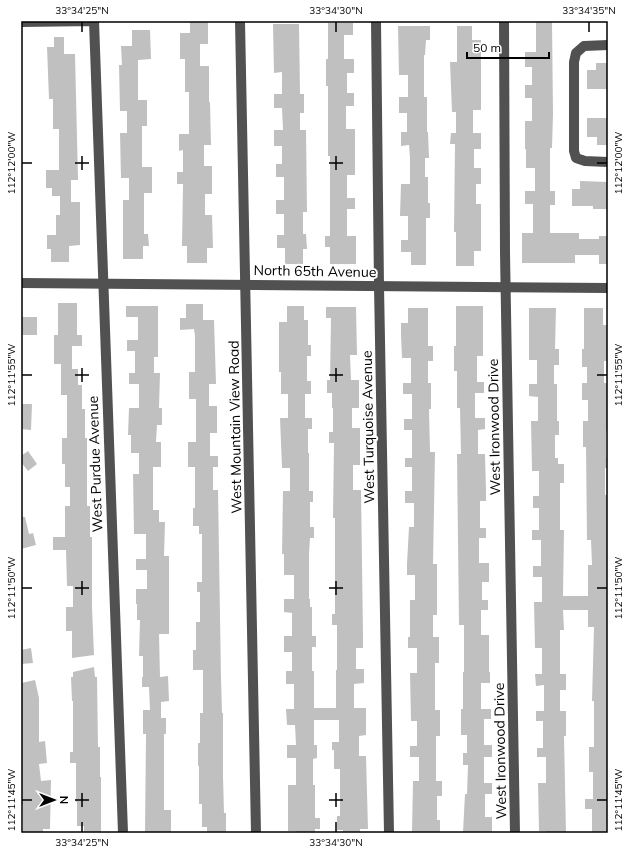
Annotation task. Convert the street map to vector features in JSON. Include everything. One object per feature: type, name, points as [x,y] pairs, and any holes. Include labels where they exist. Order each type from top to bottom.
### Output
[{"type":"street","points":[[21,22],[94,21]]},
{"type":"street","name":"West Purdue Avenue","points":[[94,21],[102,283],[123,833]]},
{"type":"street","name":"West Mountain View Road","points":[[240,21],[256,833]]},
{"type":"street","name":"West Turquoise Avenue","points":[[376,21],[379,286],[389,833]]},
{"type":"street","name":"West Ironwood Drive","points":[[504,21],[505,287],[515,833]]},
{"type":"street","points":[[608,46],[584,46],[576,53],[574,62],[574,151],[576,158],[585,161],[608,162]]},
{"type":"street","name":"North 65th Avenue","points":[[21,282],[608,288]]},
{"type":"building","points":[[190,21],[208,21],[208,44],[200,44],[200,66],[209,66],[211,145],[204,145],[204,166],[212,166],[212,194],[205,194],[205,215],[212,215],[213,248],[207,248],[207,263],[187,263],[187,246],[182,246],[183,184],[177,184],[177,172],[183,172],[183,150],[179,151],[179,134],[189,134],[189,92],[185,92],[185,59],[180,59],[180,33],[190,33]]},
{"type":"building","points":[[536,21],[552,21],[553,114],[552,148],[550,148],[550,191],[555,191],[555,205],[550,205],[550,233],[579,233],[579,239],[599,239],[599,236],[608,236],[608,264],[599,264],[599,255],[575,255],[575,263],[522,263],[522,233],[533,233],[533,204],[525,204],[525,191],[535,191],[535,168],[526,168],[525,121],[532,121],[532,98],[525,98],[525,85],[532,85],[532,67],[525,67],[525,52],[536,52]]},
{"type":"building","points":[[328,23],[353,23],[353,35],[344,35],[344,59],[354,59],[354,73],[347,73],[347,93],[354,93],[354,106],[346,106],[346,129],[355,129],[355,175],[347,175],[347,198],[355,198],[355,209],[347,209],[347,236],[356,236],[356,264],[330,264],[330,247],[325,247],[325,236],[330,236],[330,156],[328,156],[328,86],[326,86]]},
{"type":"building","points":[[273,24],[299,24],[300,94],[304,94],[304,113],[300,113],[300,130],[306,130],[307,212],[303,212],[303,234],[306,234],[307,249],[303,249],[303,264],[285,264],[285,248],[277,248],[277,235],[284,235],[284,214],[276,214],[276,200],[284,200],[284,177],[276,177],[276,164],[282,164],[282,146],[274,146],[274,130],[283,130],[282,108],[274,108],[274,94],[282,94],[282,72],[274,73]]},
{"type":"building","points":[[398,26],[430,26],[430,40],[426,40],[424,55],[424,97],[427,97],[429,158],[425,158],[425,177],[428,177],[428,203],[430,203],[430,218],[426,218],[426,265],[411,265],[411,252],[401,252],[401,240],[408,240],[408,216],[400,216],[401,184],[410,184],[410,158],[409,145],[401,146],[401,132],[407,132],[407,113],[399,113],[399,97],[408,97],[408,75],[399,75]]},
{"type":"building","points":[[457,26],[472,26],[472,40],[481,40],[481,110],[473,110],[473,133],[481,133],[481,149],[474,149],[474,168],[481,168],[481,184],[476,184],[476,204],[481,204],[481,251],[474,251],[474,266],[456,266],[456,232],[454,232],[455,144],[450,144],[451,133],[456,133],[456,112],[452,112],[450,62],[457,62]]},
{"type":"building","points":[[132,30],[150,30],[151,59],[138,60],[138,100],[147,100],[147,126],[142,126],[142,167],[152,167],[152,193],[144,193],[144,234],[148,234],[149,246],[143,246],[143,259],[123,259],[123,200],[129,200],[129,178],[121,178],[120,133],[127,133],[127,111],[120,111],[119,65],[122,65],[121,46],[132,46]]},
{"type":"building","points":[[54,37],[64,37],[64,54],[75,54],[78,180],[71,180],[71,202],[80,202],[80,245],[69,246],[69,262],[51,262],[51,249],[47,249],[47,235],[56,235],[56,215],[60,215],[60,196],[52,196],[52,188],[46,188],[46,170],[59,170],[59,129],[53,129],[53,99],[49,99],[47,47],[54,47]]},
{"type":"building","points":[[596,63],[607,63],[607,89],[587,89],[587,70],[596,70]]},
{"type":"building","points":[[587,118],[607,118],[607,145],[597,145],[597,137],[587,137]]},
{"type":"building","points":[[580,181],[608,182],[608,209],[593,209],[593,206],[572,206],[572,189],[580,189]]},
{"type":"building","points":[[58,303],[77,303],[77,335],[82,335],[82,346],[72,346],[72,369],[78,369],[78,385],[82,385],[82,409],[85,409],[85,438],[87,438],[87,506],[90,506],[90,537],[92,537],[94,655],[72,658],[72,631],[66,631],[66,607],[73,607],[73,586],[67,586],[66,550],[53,550],[53,537],[65,537],[65,506],[70,506],[70,487],[65,487],[65,464],[62,464],[62,438],[67,438],[67,395],[61,395],[61,364],[54,364],[54,335],[58,335]]},
{"type":"building","points":[[186,304],[203,304],[203,320],[214,320],[216,384],[209,384],[209,406],[217,406],[217,433],[210,433],[210,456],[218,456],[218,467],[213,467],[213,490],[218,490],[223,776],[226,833],[207,833],[207,827],[202,827],[202,804],[199,804],[198,743],[200,743],[200,713],[203,713],[203,670],[193,670],[193,650],[196,650],[196,622],[200,622],[200,592],[197,592],[197,582],[202,582],[202,534],[199,534],[199,526],[193,526],[193,508],[195,508],[195,467],[188,467],[188,442],[196,442],[196,399],[189,399],[189,372],[195,372],[194,329],[180,330],[180,318],[186,318]]},
{"type":"building","points":[[126,306],[158,306],[158,357],[154,357],[154,373],[160,373],[159,408],[162,408],[162,425],[157,425],[156,442],[161,442],[161,467],[153,467],[153,510],[159,510],[159,522],[165,522],[164,556],[169,556],[169,634],[159,634],[160,677],[168,676],[169,701],[161,702],[161,718],[166,718],[166,734],[164,734],[164,810],[171,810],[171,833],[145,833],[146,734],[143,734],[143,710],[150,710],[149,687],[142,687],[143,656],[139,656],[140,620],[137,620],[136,589],[147,589],[147,570],[136,570],[136,559],[146,559],[146,534],[134,534],[133,474],[139,474],[139,453],[131,453],[131,435],[128,435],[129,408],[139,408],[139,384],[129,384],[129,373],[135,373],[135,351],[127,351],[127,340],[138,340],[138,317],[126,317]]},
{"type":"building","points":[[287,306],[304,306],[304,320],[308,320],[308,345],[311,345],[311,356],[307,356],[307,381],[311,381],[311,394],[305,394],[305,418],[312,418],[312,429],[308,429],[308,453],[309,491],[313,491],[313,502],[310,502],[310,527],[314,527],[314,538],[310,538],[309,599],[310,607],[312,607],[312,636],[316,636],[316,647],[312,647],[312,671],[314,671],[314,708],[336,708],[337,625],[332,625],[332,614],[335,614],[335,518],[333,518],[334,443],[329,443],[329,432],[333,432],[333,408],[332,393],[327,393],[327,380],[330,380],[331,318],[326,318],[326,307],[356,307],[357,355],[350,355],[351,380],[359,380],[359,408],[352,408],[352,428],[360,428],[360,465],[353,465],[353,490],[361,490],[363,648],[356,648],[356,669],[364,669],[364,683],[354,684],[354,708],[366,708],[366,735],[359,736],[359,756],[366,756],[368,829],[360,829],[360,833],[343,833],[343,830],[337,830],[337,816],[340,816],[340,769],[334,769],[334,750],[332,750],[332,742],[339,742],[339,720],[314,720],[314,745],[317,745],[317,758],[313,759],[313,785],[315,785],[315,818],[320,818],[320,829],[315,829],[315,833],[296,833],[296,831],[288,831],[288,785],[296,785],[296,758],[287,758],[287,745],[296,745],[295,725],[287,725],[286,709],[294,709],[294,684],[286,684],[286,671],[292,671],[292,652],[284,652],[284,636],[292,636],[292,613],[284,612],[284,599],[294,599],[294,575],[284,575],[284,554],[282,554],[283,491],[290,491],[290,468],[282,468],[280,418],[288,418],[288,394],[281,394],[281,372],[279,372],[279,322],[287,322]]},
{"type":"building","points":[[456,306],[483,306],[483,356],[477,356],[477,382],[484,382],[484,393],[475,393],[475,418],[485,418],[485,429],[478,430],[478,454],[485,454],[486,492],[486,501],[480,501],[480,528],[486,528],[486,538],[479,538],[479,563],[489,563],[489,582],[482,582],[482,600],[488,600],[488,610],[481,610],[481,635],[489,635],[490,683],[481,683],[481,709],[491,709],[491,719],[484,719],[484,745],[492,745],[492,757],[484,757],[484,783],[492,783],[492,794],[485,794],[485,817],[492,817],[492,833],[463,832],[468,765],[463,765],[463,753],[467,753],[467,735],[461,735],[461,709],[463,709],[464,625],[459,625],[457,454],[461,454],[460,408],[457,408],[457,371],[454,371],[454,346],[456,346]]},
{"type":"building","points":[[408,308],[428,308],[428,346],[433,346],[433,361],[428,361],[428,383],[431,383],[431,409],[429,409],[430,452],[435,452],[433,564],[437,564],[437,615],[433,615],[433,637],[439,637],[439,663],[435,663],[435,710],[440,710],[440,736],[436,736],[436,781],[442,781],[442,796],[437,796],[437,820],[440,820],[440,833],[412,832],[413,781],[419,781],[419,757],[410,757],[410,746],[417,746],[417,721],[411,721],[410,673],[417,673],[417,648],[408,648],[408,637],[410,637],[410,600],[415,600],[415,575],[407,575],[409,527],[414,527],[414,503],[405,503],[405,491],[412,491],[412,467],[405,467],[405,458],[412,458],[412,430],[404,430],[404,419],[412,419],[412,394],[403,394],[403,383],[411,383],[411,358],[402,358],[401,323],[408,323]]},
{"type":"building","points":[[529,308],[556,308],[555,349],[559,349],[559,365],[554,365],[554,384],[557,384],[557,421],[559,421],[559,435],[555,435],[555,458],[558,458],[558,464],[564,464],[564,483],[560,483],[560,530],[564,530],[563,596],[588,596],[588,565],[592,565],[591,540],[587,540],[586,447],[583,447],[583,421],[588,421],[588,400],[582,400],[582,383],[587,383],[587,367],[582,367],[582,349],[584,349],[584,308],[603,308],[603,325],[608,325],[608,361],[604,361],[604,383],[608,383],[608,431],[606,431],[606,458],[608,458],[608,468],[605,468],[605,495],[608,495],[608,833],[592,833],[592,809],[585,809],[585,799],[593,799],[593,772],[589,772],[589,747],[594,747],[594,701],[592,701],[594,627],[588,627],[588,610],[563,610],[564,630],[560,630],[560,674],[566,674],[566,690],[560,690],[560,711],[566,711],[566,736],[564,736],[566,833],[546,833],[546,831],[539,831],[538,783],[546,783],[546,757],[537,757],[537,748],[543,748],[543,721],[536,721],[536,711],[544,711],[544,685],[536,686],[535,674],[542,674],[542,648],[535,648],[534,602],[542,602],[542,577],[533,577],[533,566],[541,566],[541,540],[532,540],[532,530],[539,530],[539,508],[533,508],[533,496],[539,496],[539,471],[532,471],[531,421],[538,421],[538,397],[529,396],[529,384],[537,384],[537,360],[529,360]]},
{"type":"building","points":[[21,317],[37,317],[37,335],[21,335]]},
{"type":"building","points":[[21,404],[32,404],[31,430],[21,429]]},
{"type":"building","points":[[28,451],[37,464],[28,471],[21,462],[21,456]]},
{"type":"building","points":[[21,517],[25,517],[29,534],[33,533],[36,545],[21,549]]},
{"type":"building","points":[[31,648],[33,663],[21,664],[21,650]]},
{"type":"building","points":[[94,667],[95,677],[97,677],[98,747],[100,747],[101,833],[84,833],[84,826],[77,826],[76,763],[70,763],[70,752],[73,752],[73,701],[71,677],[73,677],[73,672]]},
{"type":"building","points":[[35,680],[39,698],[39,742],[45,741],[47,763],[39,764],[41,781],[51,780],[50,829],[43,829],[43,833],[23,833],[21,774],[21,683]]}]
